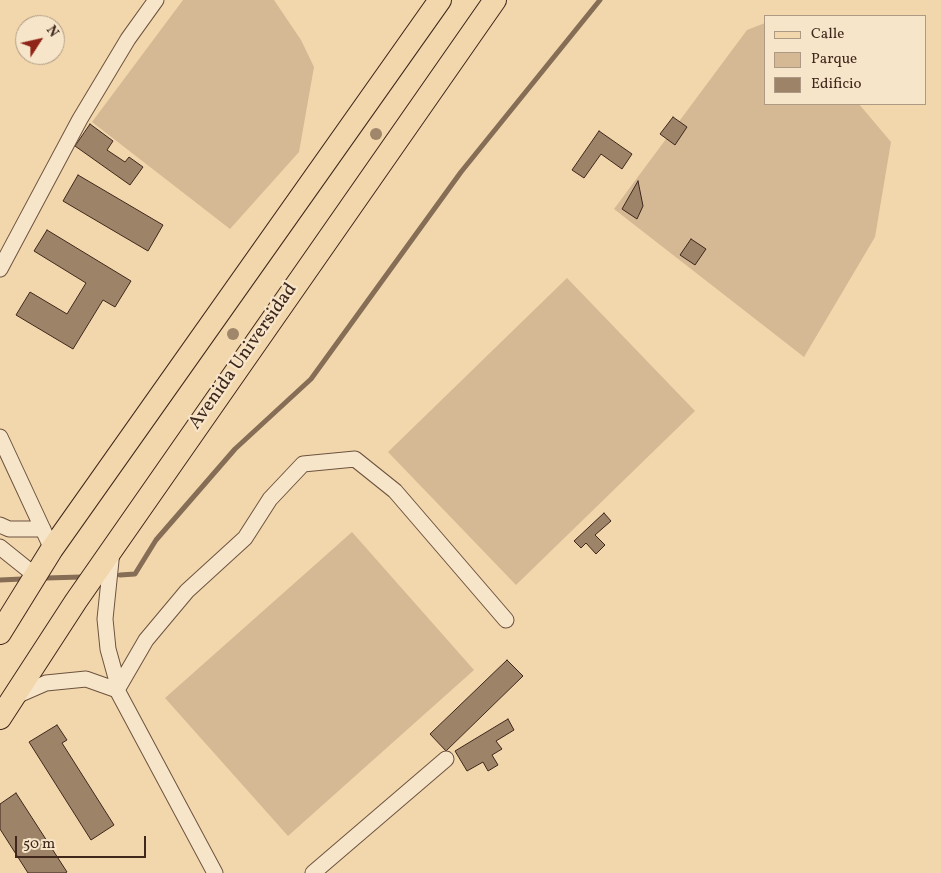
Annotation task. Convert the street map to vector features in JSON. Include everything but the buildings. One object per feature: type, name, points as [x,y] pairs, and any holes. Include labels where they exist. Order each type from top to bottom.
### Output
[{"type":"main road","points":[[0,633],[36,576],[48,539],[440,0]]},
{"type":"main road","name":"Avenida Universidad","points":[[0,718],[112,549],[495,0]]},
{"type":"street","points":[[0,269],[85,111],[128,39],[156,0]]},
{"type":"street","points":[[0,437],[48,539]]},
{"type":"street","points":[[117,690],[146,640],[187,590],[245,538],[270,499],[303,464],[355,459],[395,491],[506,620]]},
{"type":"street","points":[[0,525],[48,539]]},
{"type":"street","points":[[0,547],[36,576]]},
{"type":"street","points":[[112,549],[110,592],[105,619],[108,648],[116,678],[117,690],[216,873]]},
{"type":"street","points":[[13,697],[46,683],[86,679],[117,690]]},
{"type":"street","points":[[313,873],[446,759]]},
{"type":"green space","points":[[183,0],[274,0],[301,40],[314,67],[299,152],[230,229],[92,122]]},
{"type":"green space","points":[[764,23],[764,105],[860,105],[891,142],[875,237],[804,357],[614,209],[747,30]]},
{"type":"green space","points":[[567,278],[695,411],[516,585],[388,452]]},
{"type":"green space","points":[[352,532],[474,670],[288,836],[165,698]]},
{"type":"waterway","points":[[120,575],[135,574],[156,540],[235,449],[311,379],[461,172],[600,0]]},
{"type":"waterway","points":[[46,578],[81,577]]},
{"type":"waterway","points":[[0,580],[22,579]]}]
